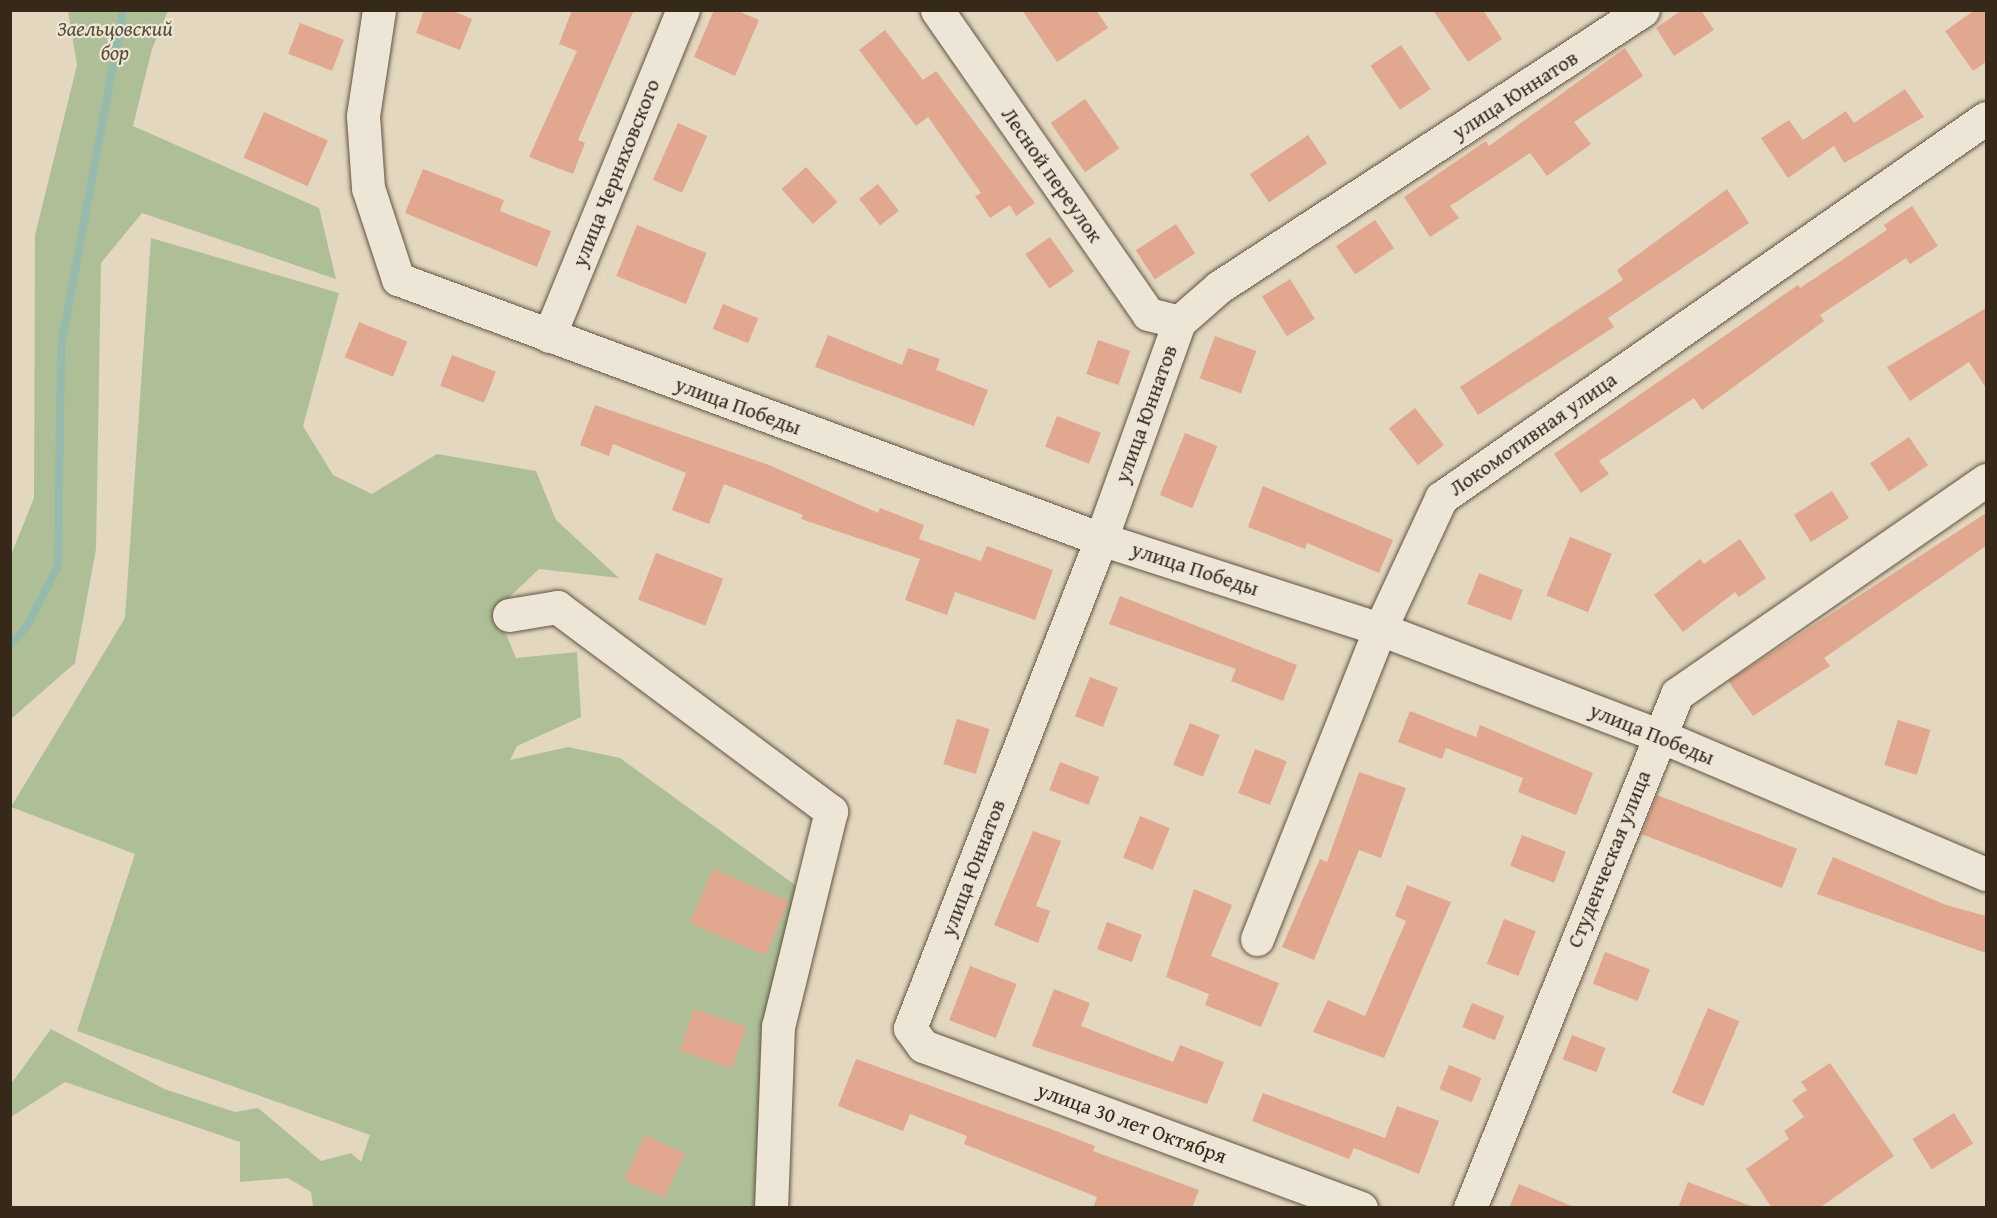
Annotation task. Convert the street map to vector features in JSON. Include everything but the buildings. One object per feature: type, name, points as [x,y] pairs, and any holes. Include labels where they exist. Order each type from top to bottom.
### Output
[{"type":"street","name":"улица Победы","points":[[379,10],[363,116],[368,188],[398,279],[1101,539],[1380,630],[1658,735],[1986,874]]},
{"type":"street","name":"улица Черняховского","points":[[549,336],[683,10]]},
{"type":"street","name":"Лесной переулок","points":[[937,10],[1148,314],[1179,322]]},
{"type":"street","name":"улица Юннатов","points":[[910,1028],[1101,539],[1179,322],[1219,287],[1628,15]]},
{"type":"street","name":"Локомотивная улица","points":[[1257,939],[1380,630],[1441,498],[1986,118]]},
{"type":"street","name":"Студенческая улица","points":[[1470,1208],[1658,735],[1677,694],[1986,480]]},
{"type":"street","points":[[509,615],[557,607],[831,811],[778,1026],[771,1208]]},
{"type":"street","name":"улица 30 лет Октября","points":[[910,1028],[923,1046],[1361,1208]]},
{"type":"green space","name":"Заельцовский бор","points":[[68,11],[168,11],[152,49],[133,126],[319,208],[336,279],[142,213],[101,263],[96,549],[75,663],[11,719],[11,555],[34,498],[35,235],[77,65]]},
{"type":"green space","points":[[151,238],[339,293],[303,426],[333,475],[372,494],[437,454],[536,471],[556,520],[619,578],[539,569],[496,610],[516,658],[577,652],[581,717],[517,746],[510,760],[568,747],[620,758],[813,898],[769,1207],[313,1207],[311,1192],[288,1178],[240,1182],[240,1142],[65,1082],[11,1117],[11,1084],[51,1029],[164,1089],[235,1112],[258,1108],[321,1161],[351,1153],[361,1162],[370,1135],[77,1031],[135,854],[11,807],[125,618]]},
{"type":"waterway","points":[[10,645],[27,626],[58,566],[61,346],[123,10]]}]
